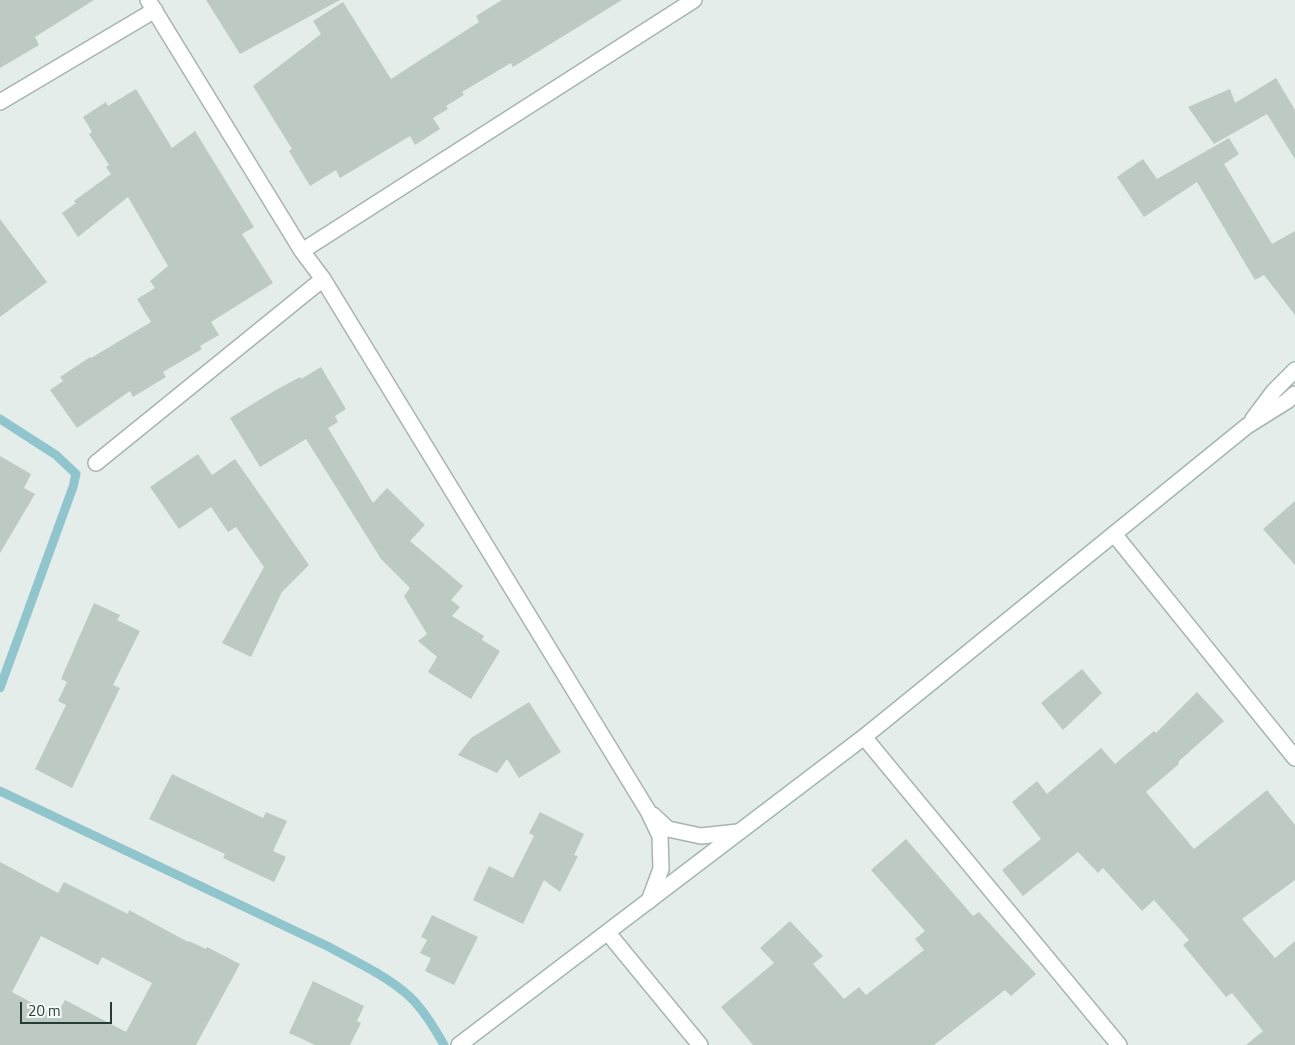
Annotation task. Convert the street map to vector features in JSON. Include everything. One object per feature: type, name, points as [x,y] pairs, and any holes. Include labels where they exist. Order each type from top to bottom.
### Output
[{"type":"street","points":[[302,251],[694,0]]},
{"type":"street","points":[[0,102],[152,5],[302,251],[323,279],[648,811],[660,836],[661,869],[649,900]]},
{"type":"street","points":[[96,463],[323,279]]},
{"type":"street","points":[[1247,426],[1274,391],[1295,370]]},
{"type":"street","points":[[459,1045],[864,737],[1247,426],[1295,394]]},
{"type":"street","points":[[1114,534],[1295,758]]},
{"type":"street","points":[[864,737],[1119,1045]]},
{"type":"street","points":[[648,811],[668,829],[701,836],[738,832]]},
{"type":"street","points":[[608,932],[700,1045]]},
{"type":"building","points":[[0,0],[94,0],[35,37],[39,45],[0,68]]},
{"type":"building","points":[[206,0],[340,0],[240,54]]},
{"type":"building","points":[[502,0],[622,0],[513,67],[511,63],[462,92],[464,95],[446,106],[448,109],[433,118],[440,129],[415,145],[410,136],[340,178],[336,170],[310,186],[289,151],[292,149],[253,86],[321,34],[313,21],[343,2],[391,79],[479,22],[476,16]]},
{"type":"building","points":[[1276,78],[1295,110],[1295,159],[1267,114],[1214,144],[1188,107],[1230,89],[1235,103]]},
{"type":"building","points":[[136,89],[172,148],[195,131],[254,227],[242,234],[273,283],[211,322],[219,335],[200,346],[202,349],[163,372],[166,377],[133,397],[130,391],[77,428],[50,390],[63,381],[60,377],[90,357],[151,322],[137,299],[155,288],[150,281],[168,266],[128,197],[78,237],[62,213],[76,203],[74,201],[111,174],[106,167],[109,165],[89,134],[92,132],[83,117],[106,102],[108,106]]},
{"type":"building","points":[[1229,138],[1239,154],[1224,164],[1272,244],[1295,231],[1295,315],[1264,275],[1255,280],[1197,182],[1144,217],[1117,177],[1143,159],[1157,179]]},
{"type":"building","points":[[0,219],[47,282],[0,317]]},
{"type":"building","points":[[321,367],[346,409],[335,416],[338,422],[328,428],[373,503],[387,488],[425,525],[410,541],[463,586],[451,600],[460,607],[452,616],[484,636],[482,640],[500,651],[471,699],[428,672],[437,657],[418,641],[427,634],[404,596],[410,588],[381,559],[306,439],[260,467],[230,418],[274,391],[300,377],[301,379]]},
{"type":"building","points":[[198,454],[212,475],[235,459],[309,565],[282,592],[251,657],[222,643],[264,567],[236,527],[228,532],[211,507],[179,529],[150,487]]},
{"type":"building","points":[[0,456],[31,474],[24,488],[35,494],[0,553]]},
{"type":"building","points":[[1295,501],[1295,565],[1263,529]]},
{"type":"building","points":[[94,603],[120,615],[117,620],[140,631],[113,685],[120,688],[72,788],[35,769],[66,705],[58,701],[67,682],[61,679]]},
{"type":"building","points":[[1082,669],[1102,693],[1063,730],[1041,703]]},
{"type":"building","points":[[1197,692],[1224,721],[1178,762],[1179,764],[1146,792],[1194,849],[1267,790],[1295,825],[1295,880],[1242,919],[1275,958],[1295,941],[1295,1045],[1246,1045],[1263,1031],[1232,993],[1226,997],[1183,945],[1189,940],[1154,900],[1142,911],[1103,868],[1098,873],[1078,852],[1023,896],[1002,870],[1041,839],[1012,802],[1037,781],[1047,794],[1101,748],[1115,764],[1154,731],[1156,733]]},
{"type":"building","points":[[529,702],[561,752],[519,778],[507,759],[497,773],[458,755],[471,738]]},
{"type":"building","points":[[172,774],[263,818],[266,812],[287,821],[273,851],[286,857],[274,882],[223,858],[225,854],[149,819]]},
{"type":"building","points":[[540,812],[584,834],[574,855],[578,856],[560,892],[544,880],[523,924],[473,900],[489,866],[513,878],[534,836],[529,833]]},
{"type":"building","points":[[906,839],[973,916],[979,912],[1036,974],[1011,996],[1005,990],[934,1045],[753,1045],[721,1007],[774,963],[760,948],[790,921],[823,956],[813,964],[844,999],[859,987],[866,995],[924,950],[915,939],[925,931],[871,870]]},
{"type":"building","points":[[0,862],[58,893],[64,882],[128,914],[129,910],[188,942],[206,949],[207,947],[240,964],[196,1045],[0,1045]],"holes":[[[41,936],[98,965],[102,957],[152,983],[126,1032],[65,1000],[56,1016],[12,992]]]},
{"type":"building","points":[[432,915],[478,937],[454,985],[425,971],[431,958],[420,953],[427,940],[421,937]]},
{"type":"building","points":[[313,981],[364,1006],[357,1021],[361,1023],[350,1045],[315,1045],[289,1033]]},
{"type":"waterway","points":[[0,419],[56,455],[76,474],[73,487],[0,688]]},
{"type":"waterway","points":[[0,791],[327,946],[370,969],[392,983],[415,1002],[429,1020],[444,1045]]}]
